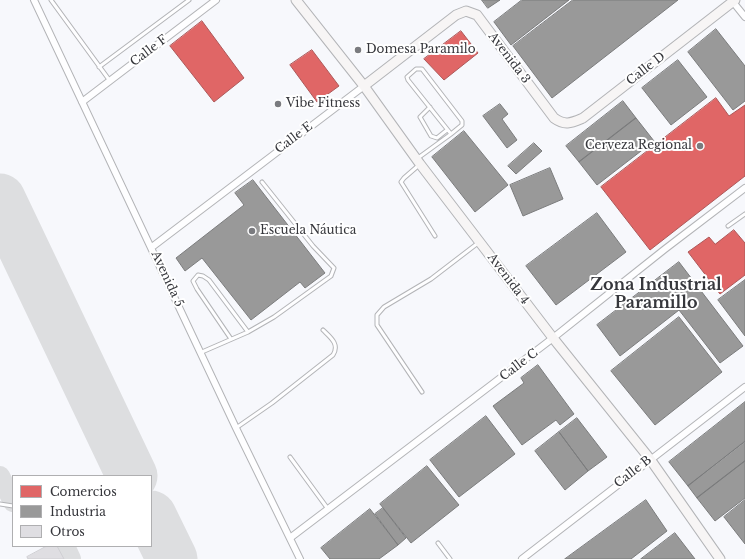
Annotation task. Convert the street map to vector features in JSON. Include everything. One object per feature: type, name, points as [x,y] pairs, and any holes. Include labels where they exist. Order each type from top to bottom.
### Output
[{"type":"main road","name":"Avenida 4","points":[[296,0],[364,86],[418,162],[553,338],[650,459],[720,559]]},
{"type":"main road","name":"Calle D","points":[[554,118],[561,123],[568,124],[583,118],[734,1]]},
{"type":"main road","name":"Avenida 3","points":[[456,15],[466,11],[477,15],[554,118]]},
{"type":"main road","name":"Calle E","points":[[364,86],[456,15]]},
{"type":"street","name":"Avenida 5","points":[[34,0],[202,352],[236,428],[300,559]]},
{"type":"street","name":"Calle F","points":[[82,102],[216,0]]},
{"type":"street","points":[[734,1],[745,16]]},
{"type":"street","name":"Calle E","points":[[152,247],[364,86]]},
{"type":"street","name":"Calle C","points":[[290,538],[553,338],[745,188]]},
{"type":"street","name":"Calle B","points":[[522,559],[745,387]]},
{"type":"lane","points":[[52,0],[110,81]]},
{"type":"lane","points":[[100,67],[188,0]]},
{"type":"lane","points":[[435,236],[401,182],[418,162],[462,125],[462,121],[422,70],[416,69],[407,77],[451,134]]},
{"type":"lane","points":[[430,107],[420,117],[431,136],[437,138],[447,130]]},
{"type":"lane","points":[[202,352],[248,332],[274,317],[331,276],[334,268],[313,246],[262,182]]},
{"type":"lane","points":[[728,226],[745,214]]},
{"type":"lane","points":[[422,392],[377,324],[377,315],[384,307],[431,279],[480,242]]},
{"type":"lane","points":[[231,339],[197,289],[193,281],[198,275],[209,280],[248,332]]},
{"type":"lane","points":[[236,428],[272,403],[333,355],[336,351],[335,343],[322,330]]},
{"type":"lane","points":[[290,457],[328,509]]},
{"type":"lane","points":[[0,504],[12,506]]},
{"type":"lane","points":[[438,543],[450,559]]},
{"type":"building: Comercios","points":[[202,21],[244,78],[214,102],[170,46]]},
{"type":"building: Comercios","points":[[461,31],[478,53],[444,80],[424,59]]},
{"type":"building: Comercios","points":[[312,50],[339,86],[317,102],[290,65]]},
{"type":"building: Comercios","name":"Cerveza Regional","points":[[716,98],[729,116],[745,105],[745,176],[650,250],[601,187]]},
{"type":"building: Comercios","points":[[734,230],[745,243],[745,275],[720,294],[688,252],[709,237],[715,244]]},
{"type":"building: Industria","points":[[482,0],[500,0],[488,8]]},
{"type":"building: Industria","points":[[522,0],[569,0],[511,45],[494,22]]},
{"type":"building: Industria","points":[[573,0],[678,0],[552,98],[513,46]]},
{"type":"building: Industria","points":[[716,29],[745,66],[745,101],[733,110],[688,52]]},
{"type":"building: Industria","points":[[678,60],[707,97],[671,125],[642,88]]},
{"type":"building: Industria","points":[[623,101],[636,118],[579,162],[566,146]]},
{"type":"building: Industria","points":[[500,104],[508,114],[502,119],[517,140],[507,148],[483,116]]},
{"type":"building: Industria","points":[[636,118],[654,141],[597,185],[579,162]]},
{"type":"building: Industria","points":[[464,131],[508,185],[475,212],[432,157]]},
{"type":"building: Industria","points":[[534,143],[542,151],[516,174],[508,166]]},
{"type":"building: Industria","points":[[550,168],[563,199],[523,216],[510,185]]},
{"type":"building: Industria","name":"Escuela Náutica","points":[[253,180],[325,273],[305,288],[300,282],[251,320],[202,258],[185,271],[176,258],[244,205],[235,193]]},
{"type":"building: Industria","points":[[597,213],[626,252],[556,305],[526,266]]},
{"type":"building: Industria","points":[[679,262],[743,346],[720,363],[679,310],[620,356],[597,325]]},
{"type":"building: Industria","points":[[745,280],[745,336],[718,300]]},
{"type":"building: Industria","points":[[679,317],[722,372],[655,425],[611,371]]},
{"type":"building: Industria","points":[[538,365],[574,414],[560,425],[556,420],[522,445],[493,406],[524,383],[521,378]]},
{"type":"building: Industria","points":[[745,402],[745,441],[688,486],[669,462]]},
{"type":"building: Industria","points":[[486,416],[515,454],[459,497],[430,460]]},
{"type":"building: Industria","points":[[577,418],[607,457],[588,471],[559,432]]},
{"type":"building: Industria","points":[[559,432],[588,471],[565,490],[535,451]]},
{"type":"building: Industria","points":[[745,442],[745,461],[697,498],[688,486]]},
{"type":"building: Industria","points":[[745,461],[745,498],[715,521],[697,498]]},
{"type":"building: Industria","points":[[427,466],[459,505],[411,543],[380,504]]},
{"type":"building: Industria","points":[[646,500],[667,531],[631,559],[565,559]]},
{"type":"building: Industria","points":[[745,500],[745,544],[724,517]]},
{"type":"building: Industria","points":[[383,508],[406,538],[398,545],[375,514]]},
{"type":"building: Industria","points":[[370,509],[398,545],[379,559],[330,559],[321,548]]},
{"type":"building: Industria","points":[[675,533],[695,559],[641,559]]},
{"type":"building: Otros","points":[[45,547],[58,547],[64,559],[28,559],[27,557]]},
{"type":"taxiway","points":[[0,476],[12,500]]},
{"type":"taxiway","points":[[65,547],[71,559]]},
{"type":"runway","points":[[0,199],[132,475]]},
{"type":"runway","points":[[152,518],[172,559]]},
{"type":"place","name":"Domesa Paramilo","points":[[358,50]]},
{"type":"place","name":"Vibe Fitness","points":[[278,104]]},
{"type":"place","name":"Cerveza Regional","points":[[700,146]]},
{"type":"place","name":"Escuela Náutica","points":[[252,231]]},
{"type":"district","name":"Zona Industrial Paramillo","points":[[656,294]]}]
